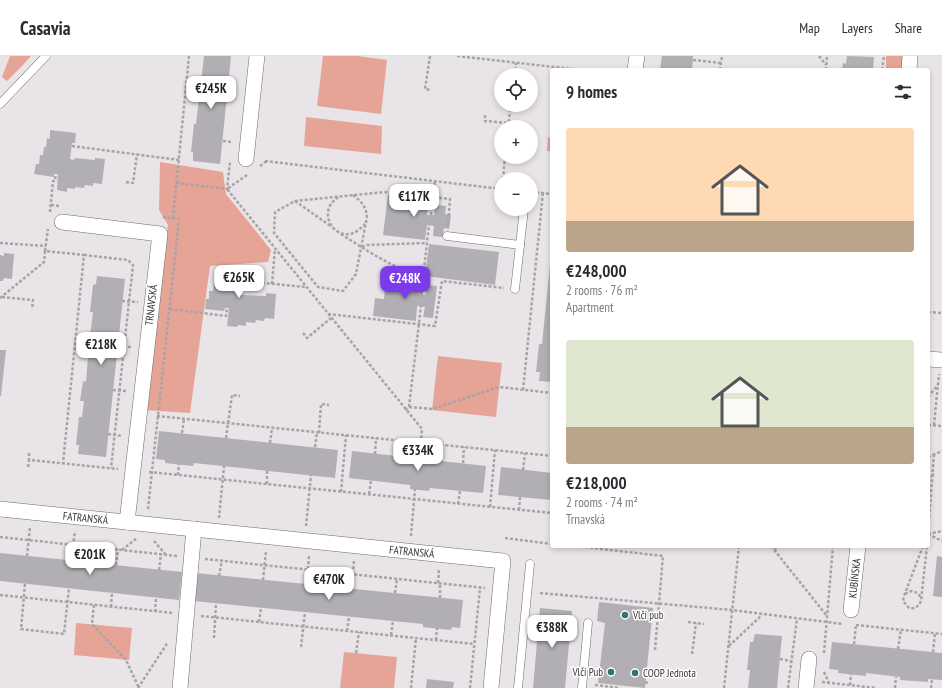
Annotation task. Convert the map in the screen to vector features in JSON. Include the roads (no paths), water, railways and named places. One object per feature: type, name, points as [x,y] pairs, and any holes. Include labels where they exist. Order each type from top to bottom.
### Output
[{"type":"street","points":[[250,167],[257,56]]},
{"type":"street","points":[[635,68],[637,56]]},
{"type":"street","points":[[909,68],[910,56]]},
{"type":"street","name":"TRNAVSKÁ","points":[[62,222],[160,234],[126,522]]},
{"type":"street","points":[[930,359],[942,360]]},
{"type":"street","name":"FATRANSKÁ","points":[[0,509],[503,561],[491,688]]},
{"type":"street","points":[[180,688],[194,529]]},
{"type":"street","name":"KUBÍNSKA","points":[[851,610],[858,548]]},
{"type":"street","points":[[807,684],[816,658]]},
{"type":"lane","points":[[0,104],[46,56]]},
{"type":"lane","points":[[515,289],[523,216]]},
{"type":"lane","points":[[447,236],[520,245]]},
{"type":"lane","points":[[518,688],[530,564]]},
{"type":"lane","points":[[582,686],[588,623]]},
{"type":"place","name":"Vlčí pub","points":[[625,615]]},
{"type":"place","name":"Vlčí Pub","points":[[611,672]]},
{"type":"place","name":"COOP Jednota","points":[[635,673]]}]
